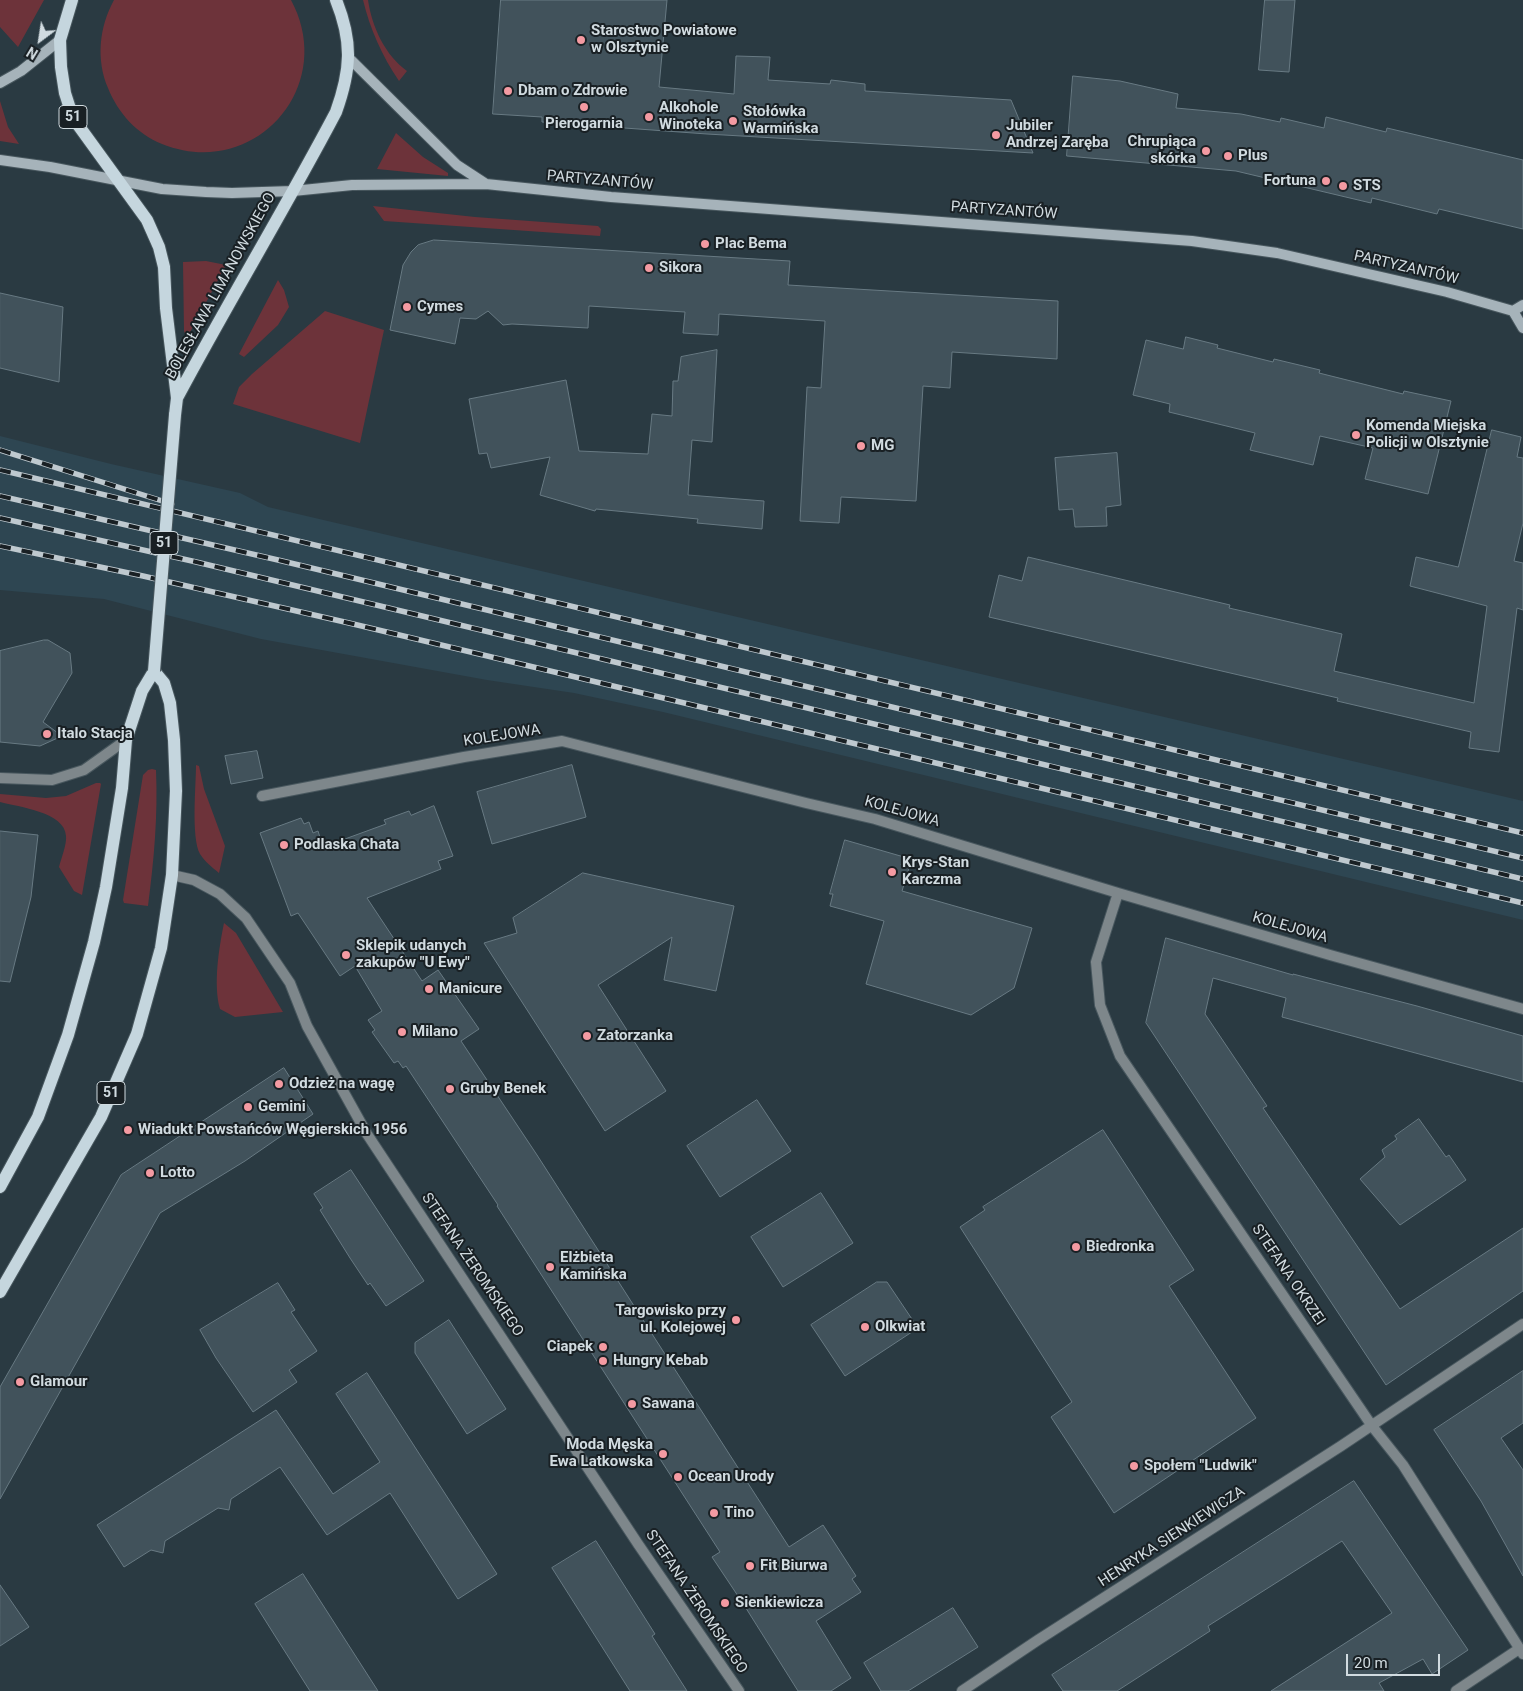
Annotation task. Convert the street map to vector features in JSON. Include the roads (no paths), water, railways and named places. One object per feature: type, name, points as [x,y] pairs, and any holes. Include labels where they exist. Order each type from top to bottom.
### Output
[{"type":"main road","name":"51","points":[[72,0],[60,40],[61,67],[65,93],[74,118],[118,181]]},
{"type":"main road","name":"51","points":[[293,191],[336,112],[345,88],[349,58],[347,36],[336,0]]},
{"type":"main road","name":"BOLESŁAWA LIMANOWSKIEGO","points":[[0,1188],[38,1117],[68,1035],[94,942],[106,887],[122,788],[126,740],[142,691],[154,671],[176,398],[164,267],[159,248],[147,220],[118,181]]},
{"type":"main road","name":"BOLESŁAWA LIMANOWSKIEGO","points":[[176,398],[293,191]]},
{"type":"main road","name":"51","points":[[0,1292],[101,1117],[137,1034],[160,948],[172,875],[176,791],[170,703],[164,683],[154,671]]},
{"type":"street","points":[[0,83],[21,71],[60,40]]},
{"type":"street","name":"PARTYZANTÓW","points":[[349,58],[457,165],[486,184]]},
{"type":"street","points":[[0,160],[50,166],[118,181]]},
{"type":"street","name":"PARTYZANTÓW","points":[[118,181],[162,189],[232,193],[293,191],[352,185],[486,184],[611,198],[1192,241],[1277,253],[1447,292],[1513,311]]},
{"type":"street","points":[[1523,305],[1513,311],[1523,328]]},
{"type":"street","points":[[0,778],[52,780],[84,770],[126,740]]},
{"type":"street","name":"KOLEJOWA","points":[[262,796],[464,757],[562,741],[875,819],[1118,893],[1523,1009]]},
{"type":"street","name":"STEFANA ŻEROMSKIEGO","points":[[172,875],[194,880],[220,894],[246,918],[290,983],[307,1026],[367,1134],[638,1544],[739,1691]]},
{"type":"street","name":"STEFANA OKRZEI","points":[[1118,893],[1096,962],[1100,1005],[1120,1056],[1372,1426],[1403,1465],[1521,1651]]},
{"type":"street","name":"HENRYKA SIENKIEWICZA","points":[[962,1691],[1372,1426],[1523,1324]]},
{"type":"street","points":[[1456,1691],[1521,1651]]},
{"type":"railway","points":[[0,450],[172,504]]},
{"type":"railway","points":[[0,470],[1523,833]]},
{"type":"railway","points":[[0,496],[278,560],[1523,858]]},
{"type":"railway","points":[[0,518],[192,561],[1523,879]]},
{"type":"railway","points":[[0,546],[143,576],[349,623],[1523,903]]},
{"type":"place","name":"Starostwo Powiatowe w Olsztynie","points":[[581,40]]},
{"type":"place","name":"Dbam o Zdrowie","points":[[508,91]]},
{"type":"place","name":"Pierogarnia","points":[[584,107]]},
{"type":"place","name":"Alkohole Winoteka","points":[[649,117]]},
{"type":"place","name":"Stołówka Warmińska","points":[[733,121]]},
{"type":"place","name":"Jubiler Andrzej Zaręba","points":[[996,135]]},
{"type":"place","name":"Chrupiąca skórka","points":[[1206,151]]},
{"type":"place","name":"Plus","points":[[1228,156]]},
{"type":"place","name":"Fortuna","points":[[1326,181]]},
{"type":"place","name":"STS","points":[[1343,186]]},
{"type":"place","name":"Plac Bema","points":[[705,244]]},
{"type":"place","name":"Sikora","points":[[649,268]]},
{"type":"place","name":"Cymes","points":[[407,307]]},
{"type":"place","name":"Komenda Miejska Policji w Olsztynie","points":[[1356,435]]},
{"type":"place","name":"MG","points":[[861,446]]},
{"type":"place","name":"Italo Stacja","points":[[47,734]]},
{"type":"place","name":"Podlaska Chata","points":[[284,845]]},
{"type":"place","name":"Krys-Stan Karczma","points":[[892,872]]},
{"type":"place","name":"Sklepik udanych zakupów \"U Ewy\"","points":[[346,955]]},
{"type":"place","name":"Manicure","points":[[429,989]]},
{"type":"place","name":"Milano","points":[[402,1032]]},
{"type":"place","name":"Zatorzanka","points":[[587,1036]]},
{"type":"place","name":"Odzież na wagę","points":[[279,1084]]},
{"type":"place","name":"Gruby Benek","points":[[450,1089]]},
{"type":"place","name":"Gemini","points":[[248,1107]]},
{"type":"place","name":"Wiadukt Powstańców Węgierskich 1956","points":[[128,1130]]},
{"type":"place","name":"Lotto","points":[[150,1173]]},
{"type":"place","name":"Biedronka","points":[[1076,1247]]},
{"type":"place","name":"Elżbieta Kamińska","points":[[550,1267]]},
{"type":"place","name":"Targowisko przy ul. Kolejowej","points":[[736,1320]]},
{"type":"place","name":"Olkwiat","points":[[865,1327]]},
{"type":"place","name":"Ciapek","points":[[603,1347]]},
{"type":"place","name":"Hungry Kebab","points":[[603,1361]]},
{"type":"place","name":"Glamour","points":[[20,1382]]},
{"type":"place","name":"Sawana","points":[[632,1404]]},
{"type":"place","name":"Moda Męska Ewa Latkowska","points":[[663,1454]]},
{"type":"place","name":"Społem \"Ludwik\"","points":[[1134,1466]]},
{"type":"place","name":"Ocean Urody","points":[[678,1477]]},
{"type":"place","name":"Tino","points":[[714,1513]]},
{"type":"place","name":"Fit Biurwa","points":[[750,1566]]},
{"type":"place","name":"Sienkiewicza","points":[[725,1603]]}]
